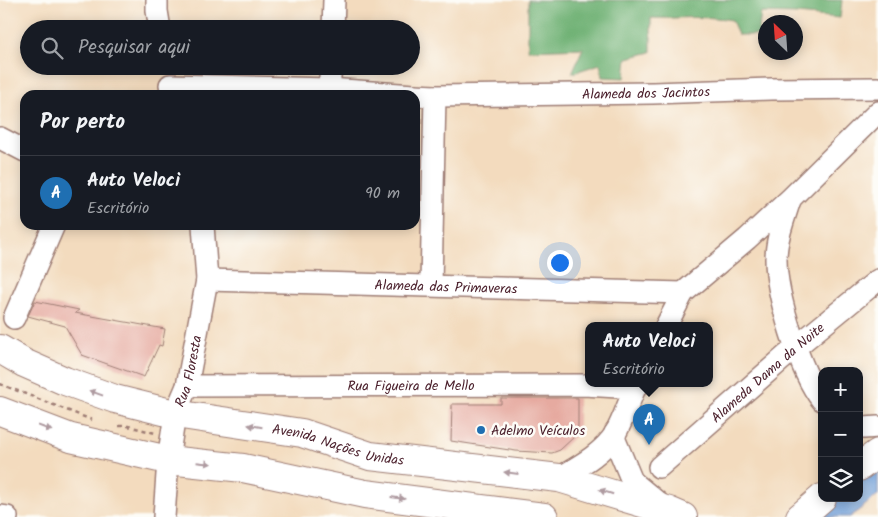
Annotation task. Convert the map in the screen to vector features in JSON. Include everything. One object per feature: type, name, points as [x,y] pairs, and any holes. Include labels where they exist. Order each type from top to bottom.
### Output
[{"type":"main road","name":"Avenida Nações Unidas","points":[[0,350],[65,382],[115,399],[175,414],[302,433],[370,456],[560,478],[676,514]]},
{"type":"main road","points":[[0,411],[71,438],[168,460],[242,468],[364,494],[544,517]]},
{"type":"main road","points":[[863,464],[878,453]]},
{"type":"main road","points":[[364,494],[370,456]]},
{"type":"main road","points":[[800,517],[818,501]]},
{"type":"street","points":[[157,0],[156,11],[158,20]]},
{"type":"street","points":[[333,20],[334,0]]},
{"type":"street","points":[[329,89],[330,75]]},
{"type":"street","name":"Alameda dos Jacintos","points":[[170,82],[344,90]]},
{"type":"street","name":"Alameda dos Jacintos","points":[[421,95],[643,93],[771,88],[878,88]]},
{"type":"street","points":[[421,95],[431,285]]},
{"type":"street","points":[[668,322],[683,293],[747,239],[878,112]]},
{"type":"street","points":[[0,138],[20,148]]},
{"type":"street","points":[[790,199],[780,231],[776,259],[780,299],[803,367],[818,395]]},
{"type":"street","points":[[14,318],[52,230]]},
{"type":"street","name":"Rua Floresta","points":[[164,517],[168,460],[175,414],[187,386],[207,280],[202,230]]},
{"type":"street","points":[[747,239],[760,240],[769,244],[776,259]]},
{"type":"street","name":"Alameda das Primaveras","points":[[207,280],[683,293]]},
{"type":"street","name":"Alameda Dama da Noite","points":[[659,467],[796,347],[878,280]]},
{"type":"street","name":"Rua Figueira de Mello","points":[[187,386],[585,385]]},
{"type":"street","points":[[560,478],[586,462],[605,446],[615,433],[636,387]]},
{"type":"street","points":[[863,428],[878,427]]},
{"type":"street","points":[[615,433],[632,481],[676,514]]},
{"type":"street","points":[[0,516],[6,517]]},
{"type":"green space","points":[[528,0],[842,0],[840,18],[761,13],[761,15],[758,15],[758,35],[738,35],[732,20],[702,17],[651,18],[651,52],[627,58],[625,78],[603,77],[600,64],[572,73],[583,48],[528,50]]},
{"type":"water","points":[[878,455],[878,495],[850,517],[805,517],[820,502],[863,502],[863,466]]},
{"type":"building","points":[[35,301],[79,310],[75,313],[165,329],[162,346],[159,345],[144,377],[82,355],[65,326],[28,316]]},
{"type":"building","points":[[501,398],[578,398],[578,426],[575,436],[560,450],[552,453],[516,451],[451,441],[452,404],[501,404]]},
{"type":"place","name":"Adelmo Veículos","points":[[481,430]]},
{"type":"place","name":"Auto Veloci","points":[[649,445]]}]
